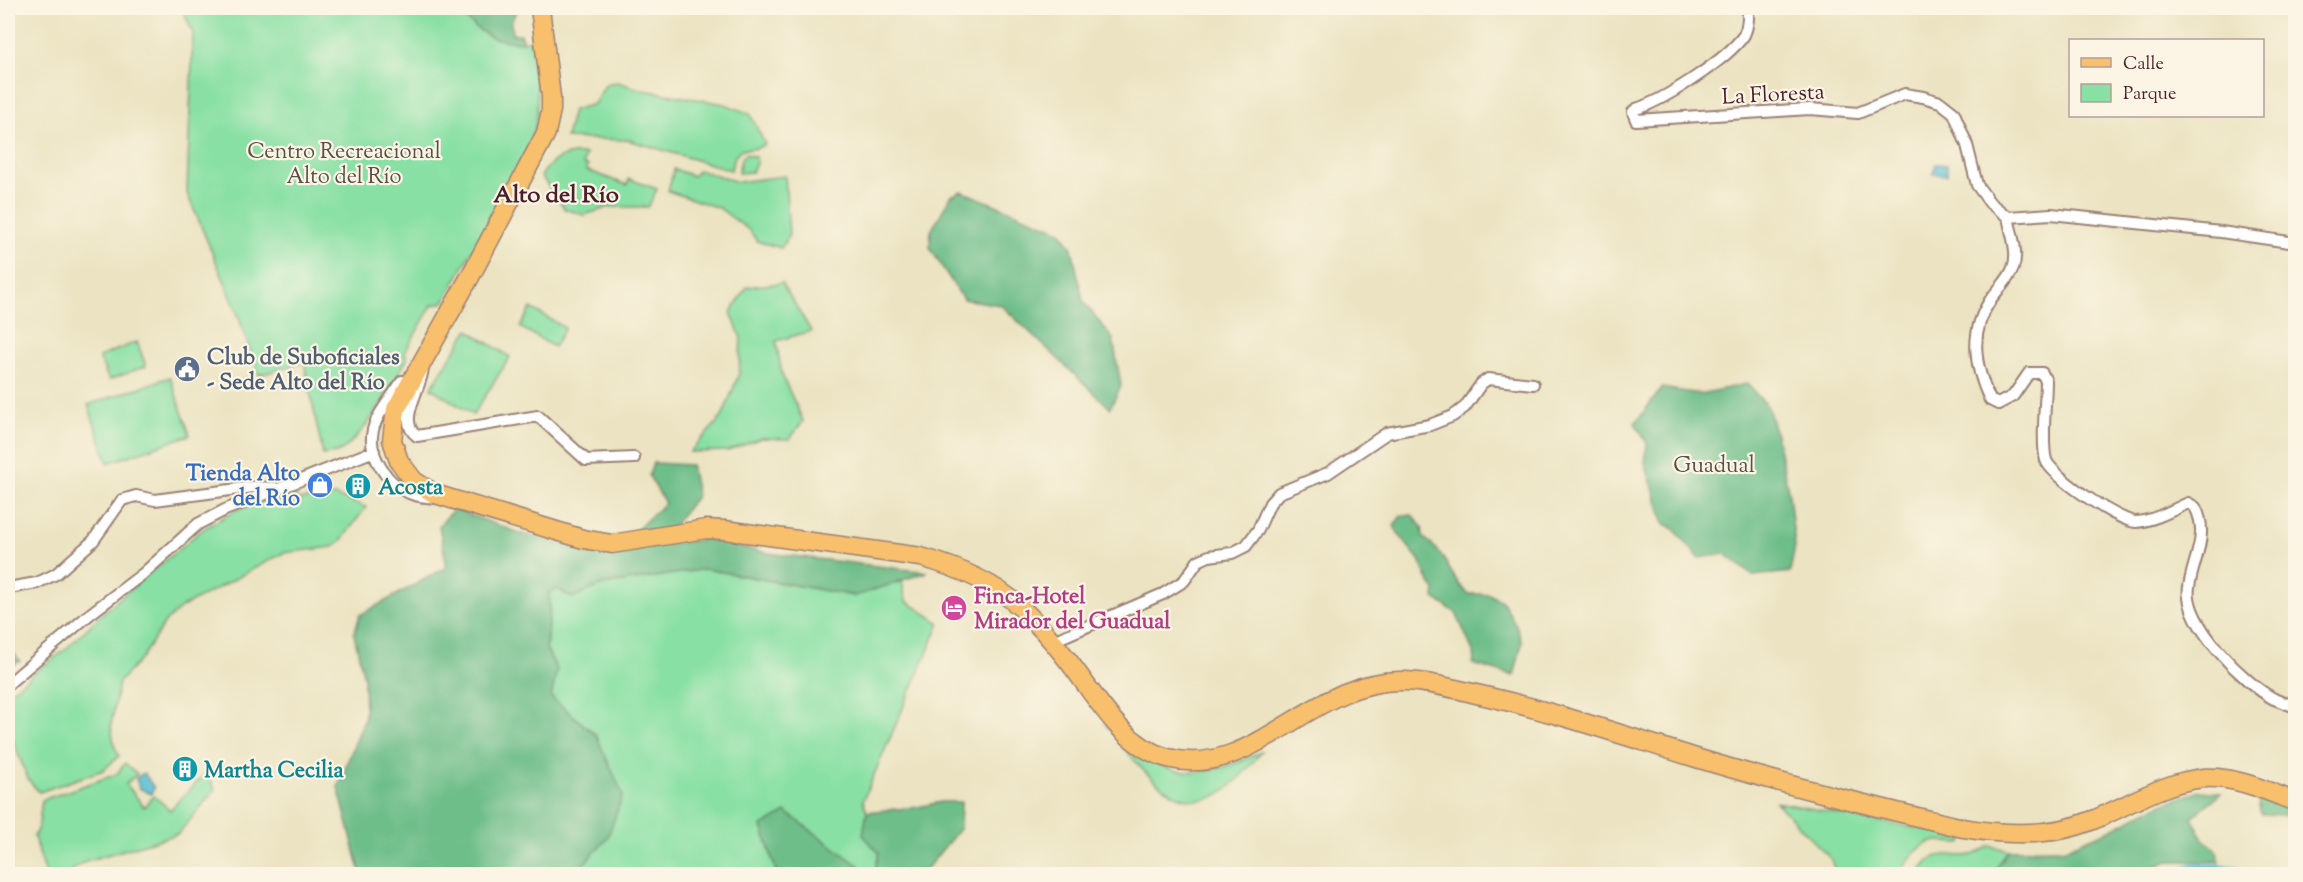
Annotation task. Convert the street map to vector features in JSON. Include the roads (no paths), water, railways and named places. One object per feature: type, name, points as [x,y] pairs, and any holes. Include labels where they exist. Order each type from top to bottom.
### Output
[{"type":"main road","points":[[540,8],[551,97],[549,122],[535,158],[396,409],[392,440],[399,461],[423,489],[454,501],[583,539],[612,544],[706,530],[725,530],[921,557],[971,574],[1003,594],[1053,641],[1131,739],[1153,753],[1185,761],[1202,761],[1231,755],[1336,694],[1355,687],[1372,683],[1407,681],[1512,702],[1790,784],[1986,832],[2028,832],[2081,824],[2155,790],[2204,778],[2244,783],[2295,802]]},
{"type":"street","name":"La Floresta","points":[[1747,8],[1747,27],[1736,44],[1668,96],[1633,112],[1636,120],[1810,109],[1858,113],[1905,94],[1923,97],[1940,102],[1954,113],[1967,145],[1977,185],[1990,203],[2008,217]]},
{"type":"street","points":[[2295,243],[2221,232],[2051,214],[2008,217],[2015,258],[2013,269],[1979,317],[1975,344],[1983,385],[1990,400],[1998,404],[2008,400],[2029,373],[2042,373],[2046,381],[2046,461],[2059,477],[2121,517],[2135,522],[2173,511],[2188,503],[2195,507],[2201,533],[2189,587],[2190,607],[2214,646],[2238,670],[2274,699],[2295,707]]},
{"type":"street","points":[[454,501],[411,494],[400,488],[383,472],[374,451],[372,431],[462,291]]},
{"type":"street","points":[[424,358],[422,381],[410,407],[408,423],[412,433],[417,436],[538,416],[586,460],[634,458]]},
{"type":"street","points":[[1053,641],[1162,594],[1184,581],[1198,561],[1209,556],[1232,553],[1246,546],[1258,530],[1270,502],[1279,493],[1328,472],[1387,433],[1430,425],[1453,416],[1465,407],[1481,384],[1488,379],[1533,384]]},
{"type":"street","points":[[8,684],[90,614],[144,573],[198,524],[279,488],[374,451]]},
{"type":"street","points":[[8,588],[37,583],[56,574],[93,541],[122,500],[136,496],[155,500],[253,487],[279,488]]},
{"type":"water","points":[[1936,164],[1947,165],[1947,175],[1933,174]]},
{"type":"water","points":[[144,773],[154,788],[151,794],[139,788],[136,778]]},
{"type":"waterway","points":[[2189,874],[2193,872],[2233,874]]},
{"type":"place","name":"Club de Suboficiales - Sede Alto del Río","points":[[187,369]]},
{"type":"place","name":"Tienda Alto del Río","points":[[320,485]]},
{"type":"place","name":"Acosta","points":[[358,486]]},
{"type":"place","name":"Finca-Hotel Mirador del Guadual","points":[[954,608]]},
{"type":"place","name":"Martha Cecilia","points":[[185,769]]},
{"type":"district","name":"Alto del Río","points":[[556,194]]},
{"type":"park label","name":"Centro Recreacional Alto del Río","points":[[344,162]]},
{"type":"park label","name":"Guadual","points":[[1714,464]]}]
